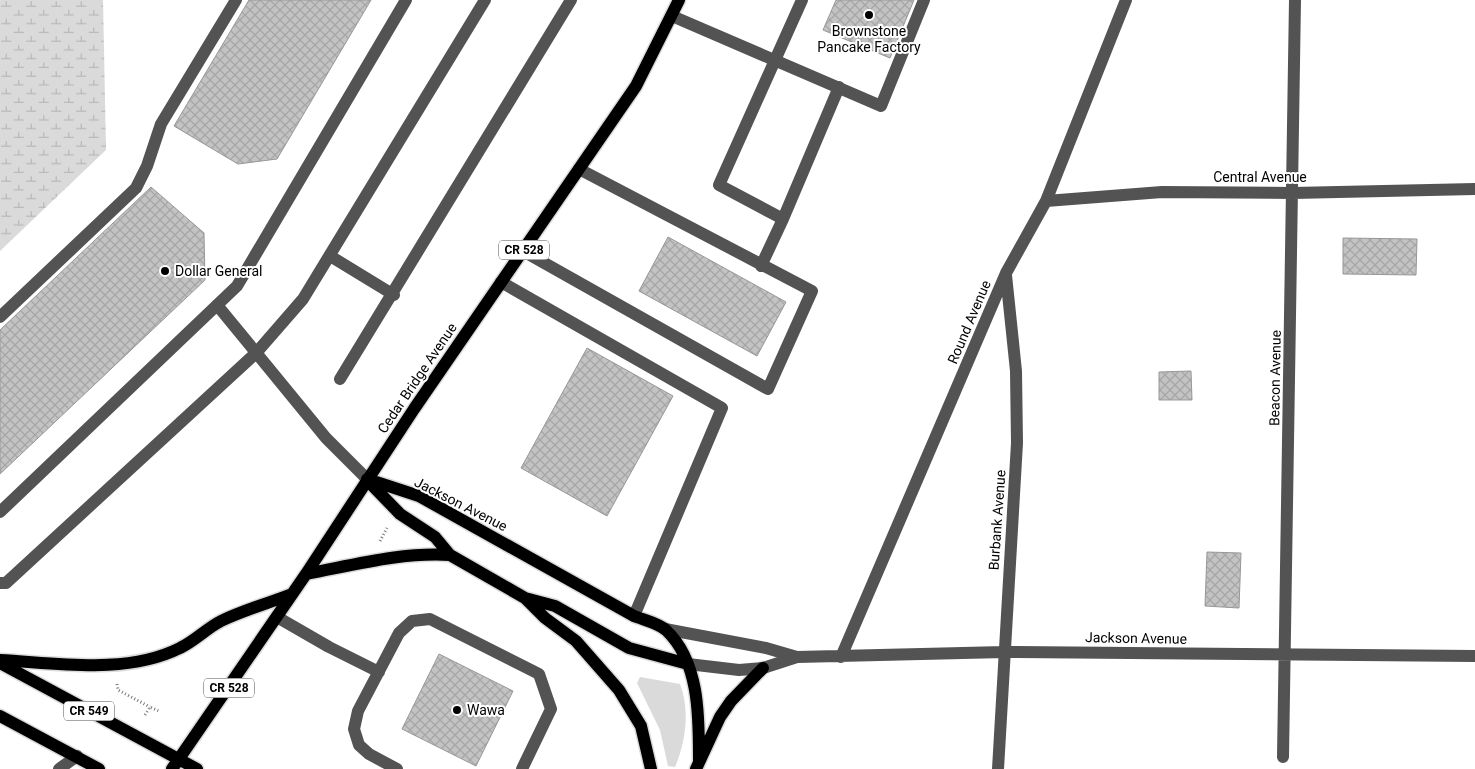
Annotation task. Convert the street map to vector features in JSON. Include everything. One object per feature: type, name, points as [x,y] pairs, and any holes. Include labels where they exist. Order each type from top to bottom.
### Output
[{"type":"main road","name":"Cedar Bridge Avenue","points":[[175,764],[199,733],[306,574],[366,479],[636,86],[679,0]]},
{"type":"main road","name":"Jackson Avenue","points":[[366,479],[400,514],[435,537],[450,555],[526,598],[554,606],[629,648],[688,664]]},
{"type":"main road","name":"Jackson Avenue","points":[[366,479],[419,496],[634,616],[665,629]]},
{"type":"main road","points":[[306,574],[423,553],[450,555]]},
{"type":"main road","points":[[0,661],[86,665],[115,664],[149,658],[180,648],[221,621],[292,594]]},
{"type":"main road","points":[[526,598],[545,618],[576,641],[619,690],[641,726],[651,769]]},
{"type":"main road","points":[[665,629],[678,645],[688,664],[695,693],[698,765]]},
{"type":"main road","name":"CR 549","points":[[0,661],[175,764],[198,769]]},
{"type":"main road","points":[[698,765],[730,701],[763,668]]},
{"type":"main road","points":[[0,716],[99,769]]},
{"type":"street","points":[[0,317],[136,188],[147,166],[161,124],[236,0]]},
{"type":"street","points":[[0,512],[237,286],[406,0]]},
{"type":"street","points":[[0,583],[6,583],[256,353],[303,299],[485,0]]},
{"type":"street","points":[[340,379],[394,295],[571,0]]},
{"type":"street","points":[[783,219],[719,185],[802,0]]},
{"type":"street","points":[[672,16],[881,106],[924,0]]},
{"type":"street","name":"Round Avenue","points":[[842,657],[1006,273],[1046,201],[1126,0]]},
{"type":"street","name":"Beacon Avenue","points":[[1283,757],[1295,0]]},
{"type":"street","points":[[761,266],[783,219],[838,87]]},
{"type":"street","points":[[523,251],[768,390],[812,292],[579,169]]},
{"type":"street","name":"Central Avenue","points":[[1046,201],[1162,192],[1475,189]]},
{"type":"street","points":[[330,256],[394,295]]},
{"type":"street","name":"Burbank Avenue","points":[[998,769],[1017,443],[1016,372],[1006,273]]},
{"type":"street","points":[[501,282],[722,408],[634,616]]},
{"type":"street","points":[[217,305],[326,438],[366,479]]},
{"type":"street","points":[[277,617],[329,647],[379,672]]},
{"type":"street","points":[[397,769],[369,754],[359,745],[354,729],[358,711],[399,633],[412,621],[430,619],[539,674],[551,709],[522,769]]},
{"type":"street","name":"Jackson Avenue","points":[[665,629],[766,648],[797,657],[1004,652],[1475,656]]},
{"type":"street","name":"Jackson Avenue","points":[[688,664],[739,670],[763,668],[797,657]]},
{"type":"street","points":[[59,769],[77,756]]},
{"type":"path","points":[[377,547],[388,526]]},
{"type":"path","points":[[116,681],[118,690],[159,711]]},
{"type":"path","points":[[144,715],[150,707]]},
{"type":"green space","points":[[0,0],[103,0],[106,150],[0,251]]},
{"type":"green space","points":[[640,677],[680,684],[686,715],[682,747],[675,767],[668,766],[660,730],[637,683]]},
{"type":"building","points":[[249,0],[371,0],[277,159],[238,164],[174,126]]},
{"type":"building","name":"Brownstone Pancake Factory","points":[[836,0],[914,0],[890,58],[823,30]]},
{"type":"building","points":[[151,187],[204,233],[205,280],[0,474],[0,330]]},
{"type":"building","points":[[668,237],[786,302],[757,356],[639,291]]},
{"type":"building","points":[[1343,238],[1417,239],[1416,275],[1343,274]]},
{"type":"building","points":[[587,348],[673,396],[607,516],[521,468]]},
{"type":"building","points":[[1191,371],[1192,400],[1159,400],[1159,372]]},
{"type":"building","points":[[1207,552],[1241,553],[1239,608],[1205,606]]},
{"type":"building","name":"Wawa","points":[[439,654],[513,691],[476,766],[402,729]]},
{"type":"place","name":"Brownstone Pancake Factory","points":[[869,15]]},
{"type":"place","name":"Dollar General","points":[[165,271]]},
{"type":"place","name":"Wawa","points":[[457,710]]}]
